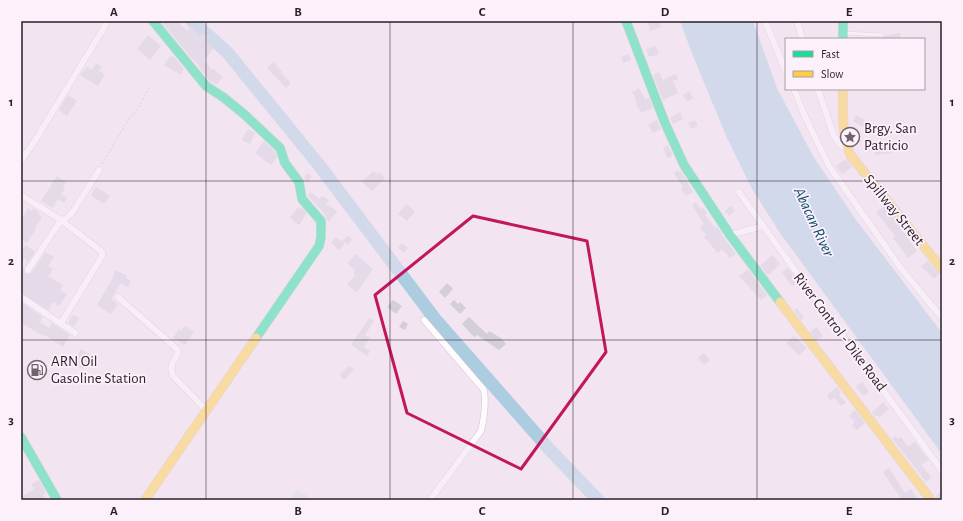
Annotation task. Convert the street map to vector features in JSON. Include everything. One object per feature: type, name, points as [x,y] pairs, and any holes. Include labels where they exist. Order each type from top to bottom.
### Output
[{"type":"street","points":[[21,161],[108,21]]},
{"type":"street","points":[[145,500],[319,246],[322,227],[318,216],[302,198],[299,182],[286,163],[280,148],[244,114],[223,97],[206,86],[154,21]]},
{"type":"street","points":[[626,21],[665,123],[684,165],[730,235],[821,356],[894,449],[931,500]]},
{"type":"street","points":[[765,21],[785,70]]},
{"type":"street","points":[[797,21],[802,38]]},
{"type":"street","points":[[843,21],[843,36]]},
{"type":"street","points":[[794,90],[803,112],[830,166],[900,267],[942,318]]},
{"type":"street","points":[[818,90],[833,134],[839,144],[847,150]]},
{"type":"street","points":[[843,90],[843,136],[847,150]]},
{"type":"street","name":"Spillway Street","points":[[847,150],[942,269]]},
{"type":"street","points":[[28,270],[60,220],[65,219],[72,213],[99,170]]},
{"type":"street","name":"River Control - Dike Road","points":[[739,192],[800,278],[870,371],[942,471]]},
{"type":"street","points":[[21,195],[60,220],[102,252],[102,256],[98,263],[61,322]]},
{"type":"street","points":[[730,235],[763,226]]},
{"type":"street","points":[[21,297],[61,322],[75,333]]},
{"type":"street","points":[[118,297],[176,349],[178,353],[170,368],[173,376],[206,411]]},
{"type":"street","points":[[424,320],[484,390],[485,398],[481,431],[430,500]]},
{"type":"street","points":[[21,437],[57,500]]},
{"type":"lane","points":[[843,36],[882,35]]},
{"type":"path","points":[[99,170],[130,117],[138,109],[150,85]]},
{"type":"highlighted area","points":[[473,216],[587,241],[606,352],[521,469],[407,413],[375,295]]},
{"type":"shaded area","points":[[297,489],[314,500],[289,500]]},
{"type":"water","name":"Abacan River","points":[[680,21],[753,21],[777,88],[813,156],[854,217],[942,333],[942,454],[780,233],[752,189],[727,138]]},
{"type":"building","points":[[161,21],[177,21],[187,31],[191,26],[200,35],[202,32],[209,38],[206,41],[214,48],[204,60],[212,70],[213,69],[223,77],[216,85],[210,81],[198,66],[199,65],[192,59]]},
{"type":"building","points":[[659,21],[661,27],[650,31],[648,23]]},
{"type":"building","points":[[900,33],[901,38],[884,38],[885,36]]},
{"type":"building","points":[[148,35],[161,46],[150,60],[137,49]]},
{"type":"building","points":[[656,46],[659,54],[649,57],[646,49]]},
{"type":"building","points":[[629,54],[631,60],[623,63],[621,57]]},
{"type":"building","points":[[170,56],[175,58],[184,69],[181,75],[164,65]]},
{"type":"building","points":[[274,62],[282,72],[281,73],[291,83],[286,88],[267,68]]},
{"type":"building","points":[[96,63],[102,67],[99,71],[105,74],[98,86],[80,75],[87,67],[92,70]]},
{"type":"building","points":[[659,72],[663,80],[676,74],[678,79],[673,81],[678,93],[663,100],[653,75]]},
{"type":"building","points":[[639,88],[645,99],[649,97],[653,108],[641,113],[632,92]]},
{"type":"building","points":[[689,91],[693,98],[687,102],[683,95]]},
{"type":"building","points":[[68,95],[77,101],[67,116],[59,110]]},
{"type":"building","points":[[680,112],[683,119],[673,124],[670,118]]},
{"type":"building","points":[[856,115],[865,120],[865,128],[853,121]]},
{"type":"building","points":[[657,120],[661,129],[653,133],[648,125]]},
{"type":"building","points":[[695,120],[698,126],[691,129],[688,123]]},
{"type":"building","points":[[248,129],[255,133],[250,144],[242,140]]},
{"type":"building","points":[[264,141],[275,151],[277,157],[271,165],[255,153]]},
{"type":"building","points":[[891,143],[892,153],[875,155],[874,145]]},
{"type":"building","points":[[668,145],[673,156],[667,158],[663,148]]},
{"type":"building","points":[[846,159],[852,167],[842,174],[836,166]]},
{"type":"building","points":[[678,170],[679,172],[681,171],[693,192],[686,196],[674,173]]},
{"type":"building","points":[[373,171],[377,174],[379,172],[385,178],[372,191],[362,182]]},
{"type":"building","points":[[307,173],[312,176],[307,183],[304,178]]},
{"type":"building","points":[[57,176],[66,182],[63,187],[65,188],[61,194],[67,198],[64,203],[58,199],[53,208],[41,201]]},
{"type":"building","points":[[96,187],[110,196],[104,204],[91,195]]},
{"type":"building","points":[[310,192],[320,199],[322,196],[329,200],[326,204],[337,211],[329,222],[323,212],[308,196]]},
{"type":"building","points":[[696,202],[701,209],[703,208],[707,214],[705,215],[715,228],[717,227],[722,233],[721,234],[736,254],[730,258],[722,249],[718,253],[704,237],[706,235],[700,227],[704,224],[692,205]]},
{"type":"building","points":[[406,204],[415,211],[407,221],[398,214]]},
{"type":"building","points":[[731,206],[735,211],[729,216],[725,211]]},
{"type":"building","points":[[884,206],[917,251],[908,258],[893,238],[895,236],[876,212]]},
{"type":"building","points":[[298,207],[300,209],[301,207],[307,213],[299,225],[290,218]]},
{"type":"building","points":[[28,208],[32,211],[33,208],[39,212],[38,214],[42,217],[27,243],[21,239],[21,220]]},
{"type":"building","points":[[347,236],[352,239],[348,245],[343,241]]},
{"type":"building","points":[[335,237],[345,243],[339,250],[331,243]]},
{"type":"building","points":[[402,243],[408,248],[404,253],[398,248]]},
{"type":"building","points":[[26,245],[35,252],[24,268],[24,272],[26,274],[30,274],[32,272],[45,252],[54,257],[48,266],[53,269],[48,276],[63,285],[60,290],[67,294],[59,306],[53,302],[48,310],[21,293],[21,272],[27,261],[21,257],[21,252]]},
{"type":"building","points":[[356,254],[373,269],[357,292],[347,285],[355,275],[353,273],[355,270],[347,263]]},
{"type":"building","points":[[772,255],[780,264],[768,275],[760,266]]},
{"type":"building","points":[[928,261],[939,274],[934,279],[921,266]]},
{"type":"building","points":[[788,268],[798,282],[792,286],[782,272]]},
{"type":"building","points":[[748,269],[767,295],[761,300],[739,276]]},
{"type":"building","points":[[116,270],[127,276],[126,278],[131,281],[128,287],[121,283],[111,299],[118,304],[111,314],[97,305]]},
{"type":"building","points":[[447,283],[453,289],[445,298],[439,292]]},
{"type":"building","points":[[393,300],[402,306],[396,314],[387,307]]},
{"type":"building","points":[[454,300],[458,304],[460,302],[466,308],[460,314],[450,304]]},
{"type":"building","points":[[21,302],[43,317],[40,322],[49,328],[52,323],[70,335],[63,347],[45,335],[44,336],[21,323]]},
{"type":"building","points":[[796,308],[804,317],[801,320],[794,310]]},
{"type":"building","points":[[73,315],[79,318],[74,327],[68,323]]},
{"type":"building","points":[[469,317],[487,334],[489,331],[501,338],[506,344],[499,350],[477,335],[474,337],[462,324]]},
{"type":"building","points":[[369,318],[374,321],[365,335],[370,338],[364,347],[370,351],[367,356],[351,345]]},
{"type":"building","points":[[403,321],[408,324],[405,330],[399,327]]},
{"type":"building","points":[[185,326],[194,332],[185,345],[173,338],[179,329],[181,331]]},
{"type":"building","points":[[817,327],[823,336],[816,341],[810,332]]},
{"type":"building","points":[[794,336],[807,348],[799,355],[786,343]]},
{"type":"building","points":[[81,349],[91,355],[83,369],[73,364]]},
{"type":"building","points":[[704,353],[710,360],[704,365],[698,358]]},
{"type":"building","points":[[349,366],[354,370],[344,380],[340,375]]},
{"type":"building","points":[[862,382],[869,392],[863,396],[856,386]]},
{"type":"building","points":[[837,387],[841,393],[839,395],[846,403],[841,406],[835,398],[830,400],[827,395]]},
{"type":"building","points":[[883,402],[889,409],[879,417],[877,415],[875,417],[872,412]]},
{"type":"building","points":[[855,410],[865,423],[857,430],[852,425],[855,422],[849,416]]},
{"type":"building","points":[[896,436],[898,439],[901,437],[908,447],[915,442],[929,460],[921,465],[931,477],[926,482],[892,438]]},
{"type":"building","points":[[889,468],[905,493],[911,489],[918,500],[902,500],[883,472]]},
{"type":"building","points":[[39,480],[46,493],[43,495],[46,500],[21,500],[21,497],[34,489],[31,484]]},
{"type":"building","points":[[942,491],[942,500],[937,500],[936,496]]},
{"type":"waterway","points":[[192,21],[227,52],[319,165],[435,319],[551,451],[598,500]]},
{"type":"traffic: fast","points":[[153,21],[206,86],[223,97],[244,114],[280,148],[285,163],[299,182],[302,199],[321,221],[321,237],[319,246],[256,338]]},
{"type":"traffic: fast","points":[[626,21],[665,123],[684,165],[730,235],[780,302]]},
{"type":"traffic: fast","points":[[843,21],[843,38]]},
{"type":"traffic: fast","points":[[21,437],[57,500]]},
{"type":"traffic: slow","points":[[843,90],[844,131],[851,156],[942,269]]},
{"type":"traffic: slow","points":[[780,302],[931,500]]},
{"type":"traffic: slow","points":[[145,500],[256,338]]},
{"type":"place","name":"Brgy. San Patricio","points":[[850,137]]},
{"type":"place","name":"ARN Oil Gasoline Station","points":[[37,370]]}]
